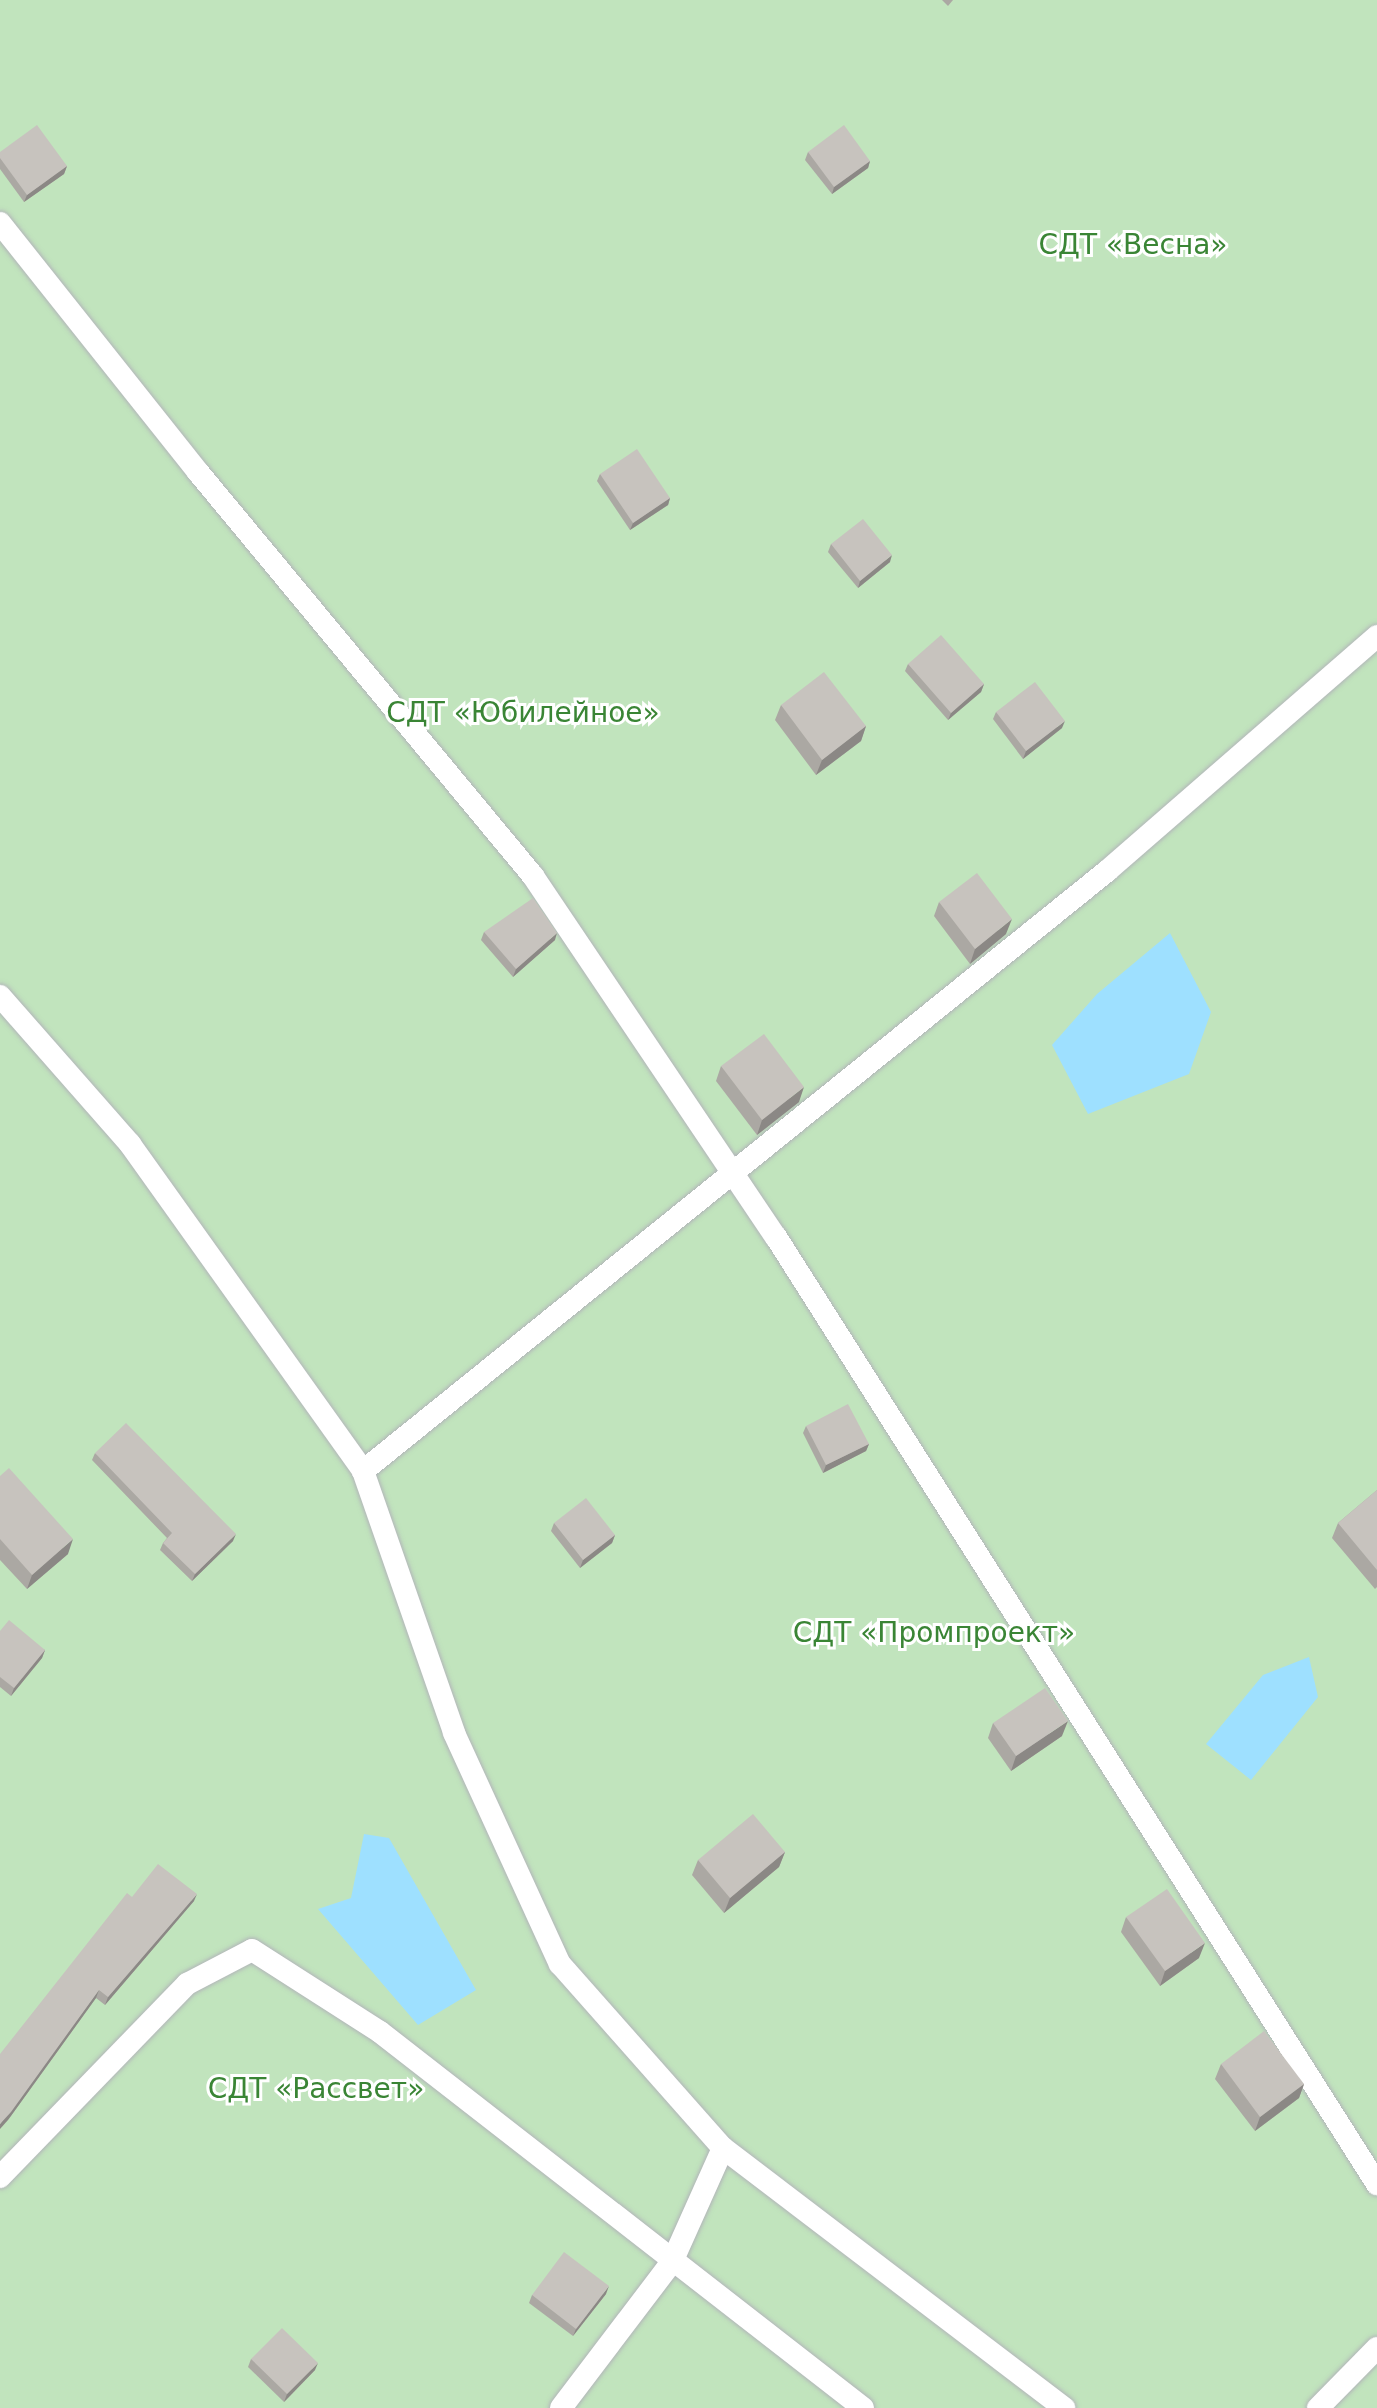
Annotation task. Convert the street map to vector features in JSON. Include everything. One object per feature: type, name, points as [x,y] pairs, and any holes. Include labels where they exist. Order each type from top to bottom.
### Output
[{"type":"lane","points":[[0,223],[198,472],[533,876],[731,1170],[1377,2184]]},
{"type":"lane","points":[[363,1471],[731,1170],[1107,871],[1377,636]]},
{"type":"lane","points":[[0,996],[130,1144],[363,1471],[454,1733],[560,1964],[723,2148],[1064,2408]]},
{"type":"lane","points":[[0,2177],[187,1984],[252,1950],[380,2032],[863,2408]]},
{"type":"lane","points":[[561,2408],[672,2262],[723,2148]]},
{"type":"lane","points":[[1318,2408],[1377,2348]]},
{"type":"green space","points":[[0,0],[1377,0],[1377,2408],[0,2408]]},
{"type":"water","points":[[1170,933],[1211,1012],[1189,1074],[1088,1114],[1052,1045],[1097,994]]},
{"type":"water","points":[[1309,1657],[1318,1697],[1251,1780],[1206,1744],[1263,1675]]},
{"type":"water","points":[[364,1834],[389,1838],[476,1990],[418,2025],[318,1909],[351,1898]]},
{"type":"building","points":[[37,125],[67,166],[27,195],[0,158],[0,152]]},
{"type":"building","points":[[844,125],[870,161],[834,187],[808,152]]},
{"type":"building","points":[[637,449],[670,498],[633,523],[600,474]]},
{"type":"building","points":[[863,519],[892,555],[860,581],[831,544]]},
{"type":"building","points":[[941,635],[984,684],[951,713],[908,664]]},
{"type":"building","points":[[824,672],[866,726],[822,760],[781,705]]},
{"type":"building","points":[[1035,682],[1065,721],[1026,751],[996,712]]},
{"type":"building","points":[[977,873],[1012,919],[975,949],[939,902]]},
{"type":"building","points":[[533,898],[557,933],[516,969],[484,932]]},
{"type":"building","points":[[764,1034],[804,1087],[762,1120],[721,1066]]},
{"type":"building","points":[[848,1404],[869,1444],[826,1465],[806,1426]]},
{"type":"building","points":[[126,1423],[236,1534],[195,1574],[163,1543],[172,1533],[95,1453]]},
{"type":"building","points":[[9,1468],[73,1539],[32,1575],[0,1539],[0,1476]]},
{"type":"building","points":[[1377,1490],[1377,1570],[1338,1523]]},
{"type":"building","points":[[586,1498],[615,1535],[583,1560],[554,1523]]},
{"type":"building","points":[[9,1620],[45,1650],[14,1688],[0,1677],[0,1631]]},
{"type":"building","points":[[1045,1688],[1068,1721],[1016,1756],[993,1723]]},
{"type":"building","points":[[753,1814],[785,1852],[730,1898],[698,1860]]},
{"type":"building","points":[[158,1864],[197,1894],[108,1997],[99,1990],[0,2124],[0,2054],[127,1893],[132,1897]]},
{"type":"building","points":[[1167,1889],[1205,1943],[1165,1971],[1126,1917]]},
{"type":"building","points":[[1264,2031],[1304,2084],[1260,2117],[1221,2064]]},
{"type":"building","points":[[564,2252],[609,2286],[576,2329],[532,2295]]},
{"type":"building","points":[[282,2328],[318,2363],[287,2394],[251,2359]]},
{"type":"park label","name":"СДТ «Весна»","points":[[1133,245]]},
{"type":"park label","name":"СДТ «Юбилейное»","points":[[523,713]]},
{"type":"park label","name":"СДТ «Промпроект»","points":[[934,1633]]},
{"type":"park label","name":"СДТ «Рассвет»","points":[[316,2089]]}]
